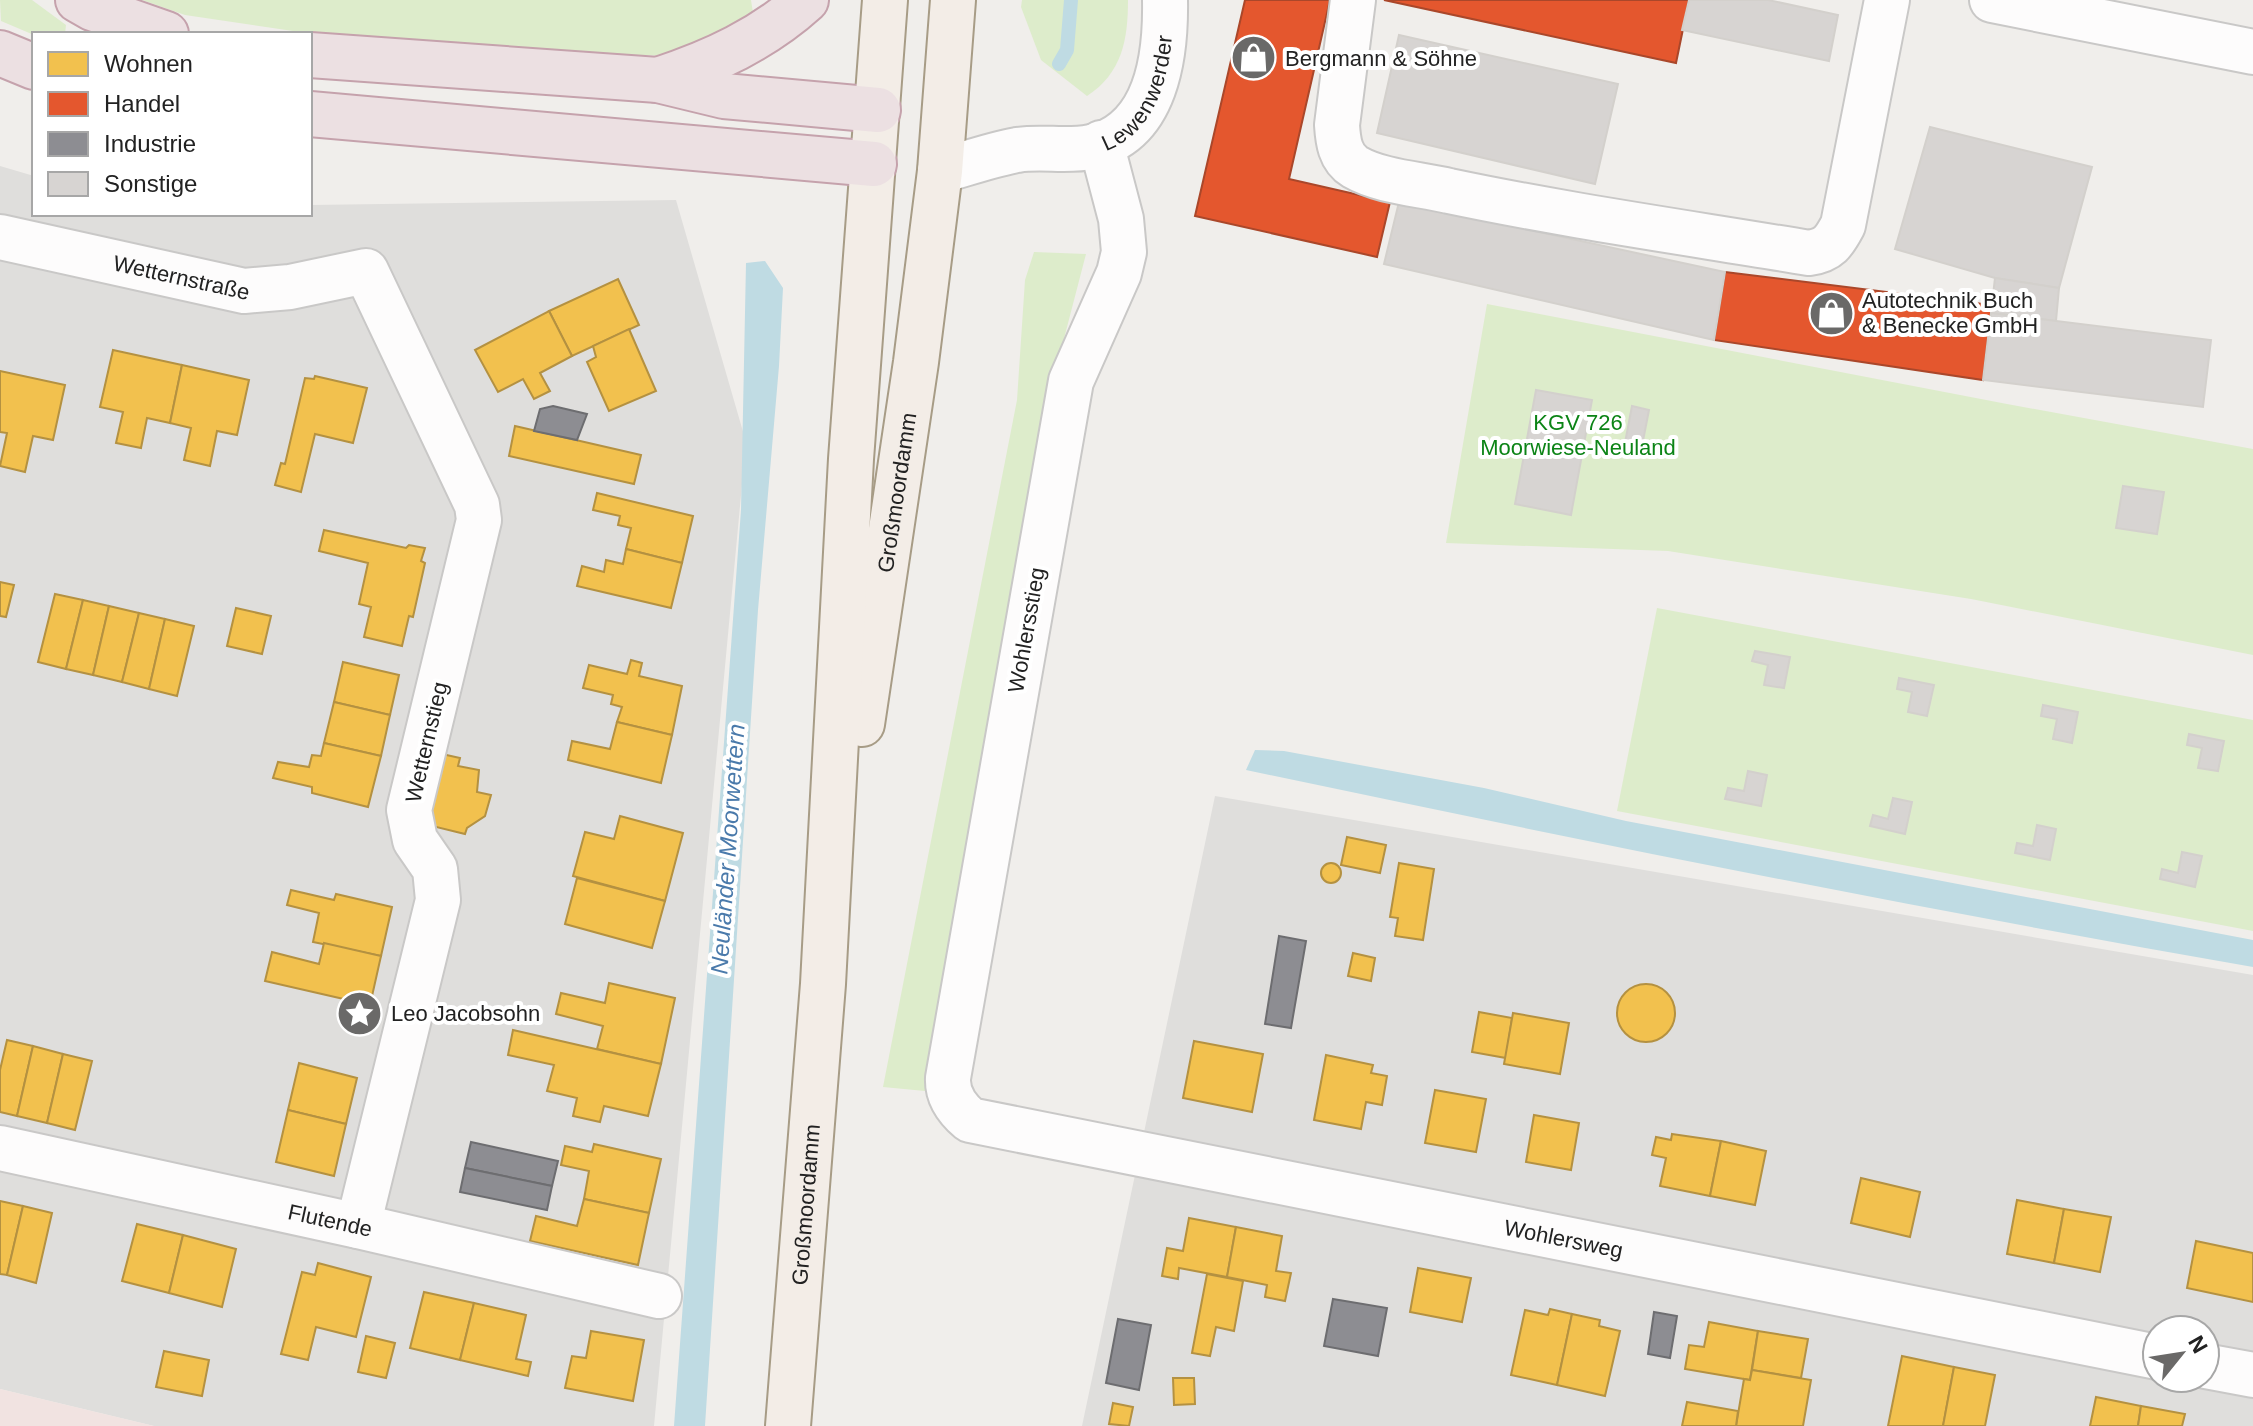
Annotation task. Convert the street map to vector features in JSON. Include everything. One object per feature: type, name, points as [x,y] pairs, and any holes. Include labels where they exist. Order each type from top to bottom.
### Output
[{"type":"highway","points":[[78,0],[160,32]]},
{"type":"highway","points":[[658,80],[739,48],[774,26],[806,0]]},
{"type":"highway","points":[[0,53],[32,66]]},
{"type":"highway","points":[[312,55],[658,80],[724,96],[878,110]]},
{"type":"highway","points":[[312,114],[874,164]]},
{"type":"main road","name":"Großmoordamm","points":[[788,1426],[823,984],[851,459],[885,0]]},
{"type":"main road","name":"Großmoordamm","points":[[823,984],[914,377],[940,171],[953,0]]},
{"type":"main road","points":[[878,110],[944,117]]},
{"type":"main road","points":[[874,164],[940,171]]},
{"type":"street","name":"Lewenwerder","points":[[1019,150],[1075,149],[1101,143],[1124,131],[1144,111],[1160,66],[1166,29],[1165,0]]},
{"type":"street","points":[[1353,0],[1337,125],[1338,143],[1344,156],[1354,166],[1373,174],[1485,198],[1809,253],[1822,251],[1833,244],[1843,225],[1887,0]]},
{"type":"street","points":[[1992,0],[2253,52]]},
{"type":"street","points":[[944,117],[1019,150]]},
{"type":"street","name":"Wohlersstieg","points":[[970,1120],[955,1104],[947,1086],[948,1078],[1045,522],[1071,381],[1119,273],[1124,252],[1121,219],[1101,143]]},
{"type":"street","points":[[940,171],[1019,150]]},
{"type":"street","name":"Wetternstraße","points":[[0,237],[244,291],[290,287],[366,271]]},
{"type":"street","name":"Wetternstieg","points":[[358,1226],[438,900],[435,869],[415,840],[409,810],[479,520],[477,505],[366,271]]},
{"type":"street","name":"Wohlersweg","points":[[970,1120],[2141,1354]]},
{"type":"street","name":"Flutende","points":[[0,1148],[659,1296]]},
{"type":"street","points":[[2221,1369],[2253,1375]]},
{"type":"shaded area","points":[[0,166],[32,175],[32,216],[312,216],[312,205],[676,200],[746,442],[654,1426],[154,1426],[0,1389]]},
{"type":"shaded area","points":[[1215,796],[2253,975],[2253,1426],[1082,1426]]},
{"type":"shaded area","points":[[0,1389],[154,1426],[0,1426]]},
{"type":"green space","points":[[0,0],[32,0],[66,25],[65,32],[32,34],[1,21]]},
{"type":"green space","points":[[142,0],[751,0],[753,13],[722,33],[675,56],[600,54],[293,31],[185,15]]},
{"type":"green space","points":[[1022,0],[1128,0],[1127,29],[1121,54],[1099,87],[1087,96],[1041,60],[1021,7]]},
{"type":"green space","points":[[1034,252],[1086,254],[1060,354],[925,1091],[883,1087],[1017,400],[1025,280]]},
{"type":"green space","name":"KGV 726 Moorwiese-Neuland","points":[[1487,304],[2253,449],[2253,655],[1971,599],[1668,551],[1446,543]]},
{"type":"green space","points":[[1657,608],[2253,720],[2253,931],[1617,811]]},
{"type":"water","points":[[765,261],[783,288],[779,366],[758,610],[705,1426],[674,1426],[741,510],[746,263]]},
{"type":"water","points":[[1255,750],[1284,751],[1484,788],[1626,821],[2253,940],[2253,967],[1749,873],[1246,770]]},
{"type":"building: Wohnen","points":[[618,279],[639,325],[572,356],[549,311]]},
{"type":"building: Wohnen","points":[[549,311],[572,356],[540,373],[550,391],[534,399],[523,379],[498,392],[475,350]]},
{"type":"building: Wohnen","points":[[629,329],[656,391],[609,411],[587,362],[596,357],[593,346]]},
{"type":"building: Wohnen","points":[[113,350],[182,365],[170,423],[147,418],[141,448],[116,443],[123,412],[100,407]]},
{"type":"building: Wohnen","points":[[182,365],[249,380],[237,435],[217,431],[210,466],[184,460],[191,428],[170,423]]},
{"type":"building: Wohnen","points":[[0,371],[65,385],[53,440],[33,436],[25,472],[0,466],[7,433],[0,432]]},
{"type":"building: Wohnen","points":[[315,376],[367,388],[353,443],[315,434],[301,492],[275,485],[281,463],[285,464],[305,378],[314,379]]},
{"type":"building: Wohnen","points":[[515,426],[641,455],[634,484],[509,456]]},
{"type":"building: Wohnen","points":[[597,493],[693,516],[682,563],[626,549],[631,528],[618,525],[620,516],[593,510]]},
{"type":"building: Wohnen","points":[[324,530],[406,548],[409,545],[425,548],[421,561],[425,563],[413,617],[409,616],[402,646],[364,637],[371,607],[359,604],[368,563],[319,551]]},
{"type":"building: Wohnen","points":[[626,549],[682,563],[671,608],[577,586],[582,566],[604,572],[606,560],[623,564]]},
{"type":"building: Wohnen","points":[[0,582],[14,585],[6,617],[0,616]]},
{"type":"building: Wohnen","points":[[55,594],[83,600],[66,669],[38,662]]},
{"type":"building: Wohnen","points":[[83,600],[109,606],[93,675],[66,669]]},
{"type":"building: Wohnen","points":[[109,606],[139,613],[122,682],[93,675]]},
{"type":"building: Wohnen","points":[[236,608],[271,616],[262,654],[227,646]]},
{"type":"building: Wohnen","points":[[139,613],[165,619],[149,689],[122,682]]},
{"type":"building: Wohnen","points":[[165,619],[194,626],[177,696],[149,689]]},
{"type":"building: Wohnen","points":[[631,660],[642,663],[639,676],[682,686],[672,735],[617,722],[622,707],[611,704],[613,695],[583,688],[589,665],[627,674]]},
{"type":"building: Wohnen","points":[[343,662],[399,675],[390,715],[334,702]]},
{"type":"building: Wohnen","points":[[334,702],[390,715],[381,756],[324,743]]},
{"type":"building: Wohnen","points":[[617,722],[672,735],[661,783],[568,760],[572,741],[610,749]]},
{"type":"building: Wohnen","points":[[324,743],[381,756],[368,807],[312,793],[312,787],[273,778],[278,762],[309,767],[312,755],[321,756]]},
{"type":"building: Wohnen","points":[[442,754],[460,758],[458,766],[479,770],[477,792],[491,795],[485,816],[467,828],[465,834],[432,826],[423,811]]},
{"type":"building: Wohnen","points":[[620,816],[683,833],[665,901],[573,876],[585,832],[614,839]]},
{"type":"building: Wohnen","points":[[1347,837],[1386,845],[1380,873],[1341,865]]},
{"type":"building: Wohnen","points":[[1331,863],[1338,866],[1341,873],[1338,880],[1331,883],[1324,880],[1321,873],[1324,866]]},
{"type":"building: Wohnen","points":[[1399,863],[1434,869],[1423,940],[1395,936],[1398,918],[1390,917]]},
{"type":"building: Wohnen","points":[[577,878],[665,901],[652,948],[565,924]]},
{"type":"building: Wohnen","points":[[291,890],[334,900],[336,894],[392,907],[381,956],[313,942],[319,913],[287,905]]},
{"type":"building: Wohnen","points":[[324,943],[381,956],[370,1005],[265,981],[272,952],[319,964]]},
{"type":"building: Wohnen","points":[[1353,953],[1375,958],[1371,981],[1348,976]]},
{"type":"building: Wohnen","points":[[609,983],[675,998],[661,1064],[597,1049],[603,1026],[556,1014],[561,993],[605,1003]]},
{"type":"building: Wohnen","points":[[1646,984],[1667,992],[1675,1013],[1667,1034],[1646,1042],[1625,1034],[1617,1013],[1625,992]]},
{"type":"building: Wohnen","points":[[1479,1012],[1512,1018],[1506,1058],[1472,1052]]},
{"type":"building: Wohnen","points":[[1513,1013],[1569,1023],[1560,1074],[1504,1064]]},
{"type":"building: Wohnen","points":[[513,1030],[661,1064],[648,1116],[604,1106],[600,1122],[573,1116],[577,1098],[547,1091],[554,1065],[508,1055]]},
{"type":"building: Wohnen","points":[[7,1040],[33,1046],[17,1116],[0,1112],[0,1070]]},
{"type":"building: Wohnen","points":[[1194,1041],[1263,1054],[1252,1112],[1183,1098]]},
{"type":"building: Wohnen","points":[[33,1046],[63,1054],[47,1123],[17,1116]]},
{"type":"building: Wohnen","points":[[63,1054],[92,1061],[75,1130],[47,1123]]},
{"type":"building: Wohnen","points":[[1326,1055],[1373,1065],[1371,1073],[1387,1076],[1382,1105],[1366,1102],[1361,1129],[1314,1120]]},
{"type":"building: Wohnen","points":[[299,1063],[357,1078],[346,1124],[288,1110]]},
{"type":"building: Wohnen","points":[[1435,1090],[1486,1099],[1476,1152],[1425,1143]]},
{"type":"building: Wohnen","points":[[288,1110],[346,1124],[334,1176],[276,1162]]},
{"type":"building: Wohnen","points":[[1534,1115],[1579,1123],[1571,1170],[1526,1162]]},
{"type":"building: Wohnen","points":[[1672,1134],[1721,1141],[1710,1196],[1660,1186],[1666,1158],[1652,1155],[1656,1137],[1671,1140]]},
{"type":"building: Wohnen","points":[[1721,1141],[1766,1151],[1755,1205],[1710,1196]]},
{"type":"building: Wohnen","points":[[594,1144],[661,1159],[649,1213],[584,1199],[589,1171],[561,1165],[565,1146],[592,1152]]},
{"type":"building: Wohnen","points":[[1861,1178],[1920,1192],[1910,1237],[1851,1223]]},
{"type":"building: Wohnen","points":[[584,1199],[649,1213],[638,1265],[530,1241],[536,1216],[577,1226]]},
{"type":"building: Wohnen","points":[[2017,1200],[2064,1209],[2054,1263],[2007,1254]]},
{"type":"building: Wohnen","points":[[0,1201],[23,1206],[7,1275],[0,1274]]},
{"type":"building: Wohnen","points":[[23,1206],[52,1213],[36,1283],[7,1275]]},
{"type":"building: Wohnen","points":[[2064,1209],[2111,1217],[2100,1272],[2054,1263]]},
{"type":"building: Wohnen","points":[[1189,1218],[1236,1227],[1227,1277],[1179,1268],[1178,1279],[1162,1276],[1167,1248],[1183,1251]]},
{"type":"building: Wohnen","points":[[137,1224],[183,1235],[169,1293],[122,1281]]},
{"type":"building: Wohnen","points":[[1236,1227],[1282,1236],[1276,1271],[1291,1273],[1285,1301],[1265,1297],[1267,1285],[1227,1277]]},
{"type":"building: Wohnen","points":[[183,1235],[236,1249],[222,1307],[169,1293]]},
{"type":"building: Wohnen","points":[[2196,1241],[2253,1253],[2253,1302],[2187,1288]]},
{"type":"building: Wohnen","points":[[318,1263],[371,1277],[356,1337],[316,1327],[308,1360],[281,1354],[302,1272],[315,1275]]},
{"type":"building: Wohnen","points":[[1418,1268],[1471,1278],[1462,1322],[1410,1312]]},
{"type":"building: Wohnen","points":[[1207,1274],[1243,1281],[1234,1331],[1216,1327],[1210,1356],[1192,1353]]},
{"type":"building: Wohnen","points":[[424,1292],[474,1303],[460,1360],[410,1348]]},
{"type":"building: Wohnen","points":[[474,1303],[526,1315],[516,1359],[531,1362],[528,1376],[460,1360]]},
{"type":"building: Wohnen","points":[[1550,1309],[1572,1314],[1557,1385],[1511,1375],[1525,1310],[1548,1315]]},
{"type":"building: Wohnen","points":[[1572,1314],[1600,1320],[1599,1326],[1620,1331],[1605,1396],[1557,1385]]},
{"type":"building: Wohnen","points":[[1709,1322],[1758,1331],[1750,1380],[1685,1369],[1689,1345],[1704,1347]]},
{"type":"building: Wohnen","points":[[591,1331],[644,1340],[633,1401],[565,1388],[572,1356],[586,1358]]},
{"type":"building: Wohnen","points":[[1758,1331],[1808,1339],[1801,1378],[1752,1370]]},
{"type":"building: Wohnen","points":[[366,1336],[395,1343],[386,1378],[358,1372]]},
{"type":"building: Wohnen","points":[[164,1351],[209,1360],[202,1396],[156,1387]]},
{"type":"building: Wohnen","points":[[1902,1356],[1954,1367],[1943,1426],[1888,1426]]},
{"type":"building: Wohnen","points":[[1954,1367],[1995,1375],[1985,1426],[1943,1426]]},
{"type":"building: Wohnen","points":[[1752,1370],[1811,1380],[1803,1426],[1736,1426],[1744,1379],[1750,1380]]},
{"type":"building: Wohnen","points":[[1173,1378],[1194,1378],[1195,1404],[1174,1405]]},
{"type":"building: Wohnen","points":[[2096,1397],[2141,1406],[2138,1426],[2090,1426]]},
{"type":"building: Wohnen","points":[[1687,1402],[1738,1411],[1736,1426],[1682,1426]]},
{"type":"building: Wohnen","points":[[1113,1403],[1133,1407],[1129,1426],[1109,1424]]},
{"type":"building: Wohnen","points":[[2141,1406],[2185,1414],[2182,1426],[2138,1426]]},
{"type":"building: Handel","points":[[1245,0],[1330,0],[1289,179],[1390,202],[1377,257],[1195,216]]},
{"type":"building: Handel","points":[[1384,0],[1689,0],[1676,63]]},
{"type":"building: Handel","points":[[1725,272],[1992,305],[1983,380],[1714,340]]},
{"type":"building: Industrie","points":[[553,406],[587,414],[577,440],[534,431],[540,409]]},
{"type":"building: Industrie","points":[[1279,936],[1306,941],[1291,1028],[1265,1024]]},
{"type":"building: Industrie","points":[[471,1142],[558,1161],[552,1186],[465,1168]]},
{"type":"building: Industrie","points":[[465,1168],[552,1186],[547,1210],[460,1192]]},
{"type":"building: Industrie","points":[[1333,1299],[1387,1308],[1378,1356],[1324,1346]]},
{"type":"building: Industrie","points":[[1654,1312],[1677,1316],[1670,1358],[1648,1354]]},
{"type":"building: Industrie","points":[[1118,1319],[1151,1325],[1139,1390],[1106,1383]]},
{"type":"building: Sonstige","points":[[1689,0],[1768,0],[1838,15],[1829,61],[1682,30]]},
{"type":"building: Sonstige","points":[[1399,35],[1618,84],[1595,184],[1377,133]]},
{"type":"building: Sonstige","points":[[1930,127],[2092,167],[2059,288],[1995,278],[1895,249]]},
{"type":"building: Sonstige","points":[[1399,202],[1725,272],[1714,340],[1384,264]]},
{"type":"building: Sonstige","points":[[1995,278],[2059,288],[2056,321],[1991,313]]},
{"type":"building: Sonstige","points":[[1991,313],[2211,340],[2203,407],[1983,380]]},
{"type":"building: Sonstige","points":[[1536,390],[1592,400],[1571,515],[1515,504]]},
{"type":"building: Sonstige","points":[[1632,406],[1649,410],[1641,451],[1624,448]]},
{"type":"building: Sonstige","points":[[2123,486],[2164,492],[2157,534],[2116,528]]},
{"type":"building: Sonstige","points":[[1755,651],[1790,657],[1784,688],[1764,685],[1768,665],[1752,661]]},
{"type":"building: Sonstige","points":[[1899,678],[1934,685],[1927,716],[1908,712],[1912,692],[1897,689]]},
{"type":"building: Sonstige","points":[[2043,705],[2078,712],[2072,743],[2053,739],[2057,719],[2041,716]]},
{"type":"building: Sonstige","points":[[2189,734],[2224,741],[2218,771],[2198,768],[2202,748],[2187,745]]},
{"type":"building: Sonstige","points":[[1748,771],[1767,775],[1761,806],[1725,799],[1728,788],[1744,791]]},
{"type":"building: Sonstige","points":[[1893,798],[1912,802],[1905,834],[1870,826],[1873,815],[1888,819]]},
{"type":"building: Sonstige","points":[[2037,825],[2056,829],[2050,860],[2015,853],[2017,843],[2033,846]]},
{"type":"building: Sonstige","points":[[2182,852],[2202,856],[2195,887],[2160,879],[2162,869],[2178,873]]},
{"type":"waterway","name":"Neuländer Moorwettern","points":[[1059,64],[1067,50],[1071,0]]},
{"type":"place","name":"Bergmann & Söhne","points":[[1254,58]]},
{"type":"place","name":"Autotechnik Buch & Benecke GmbH","points":[[1831,313]]},
{"type":"place","name":"Leo Jacobsohn","points":[[360,1013]]}]
